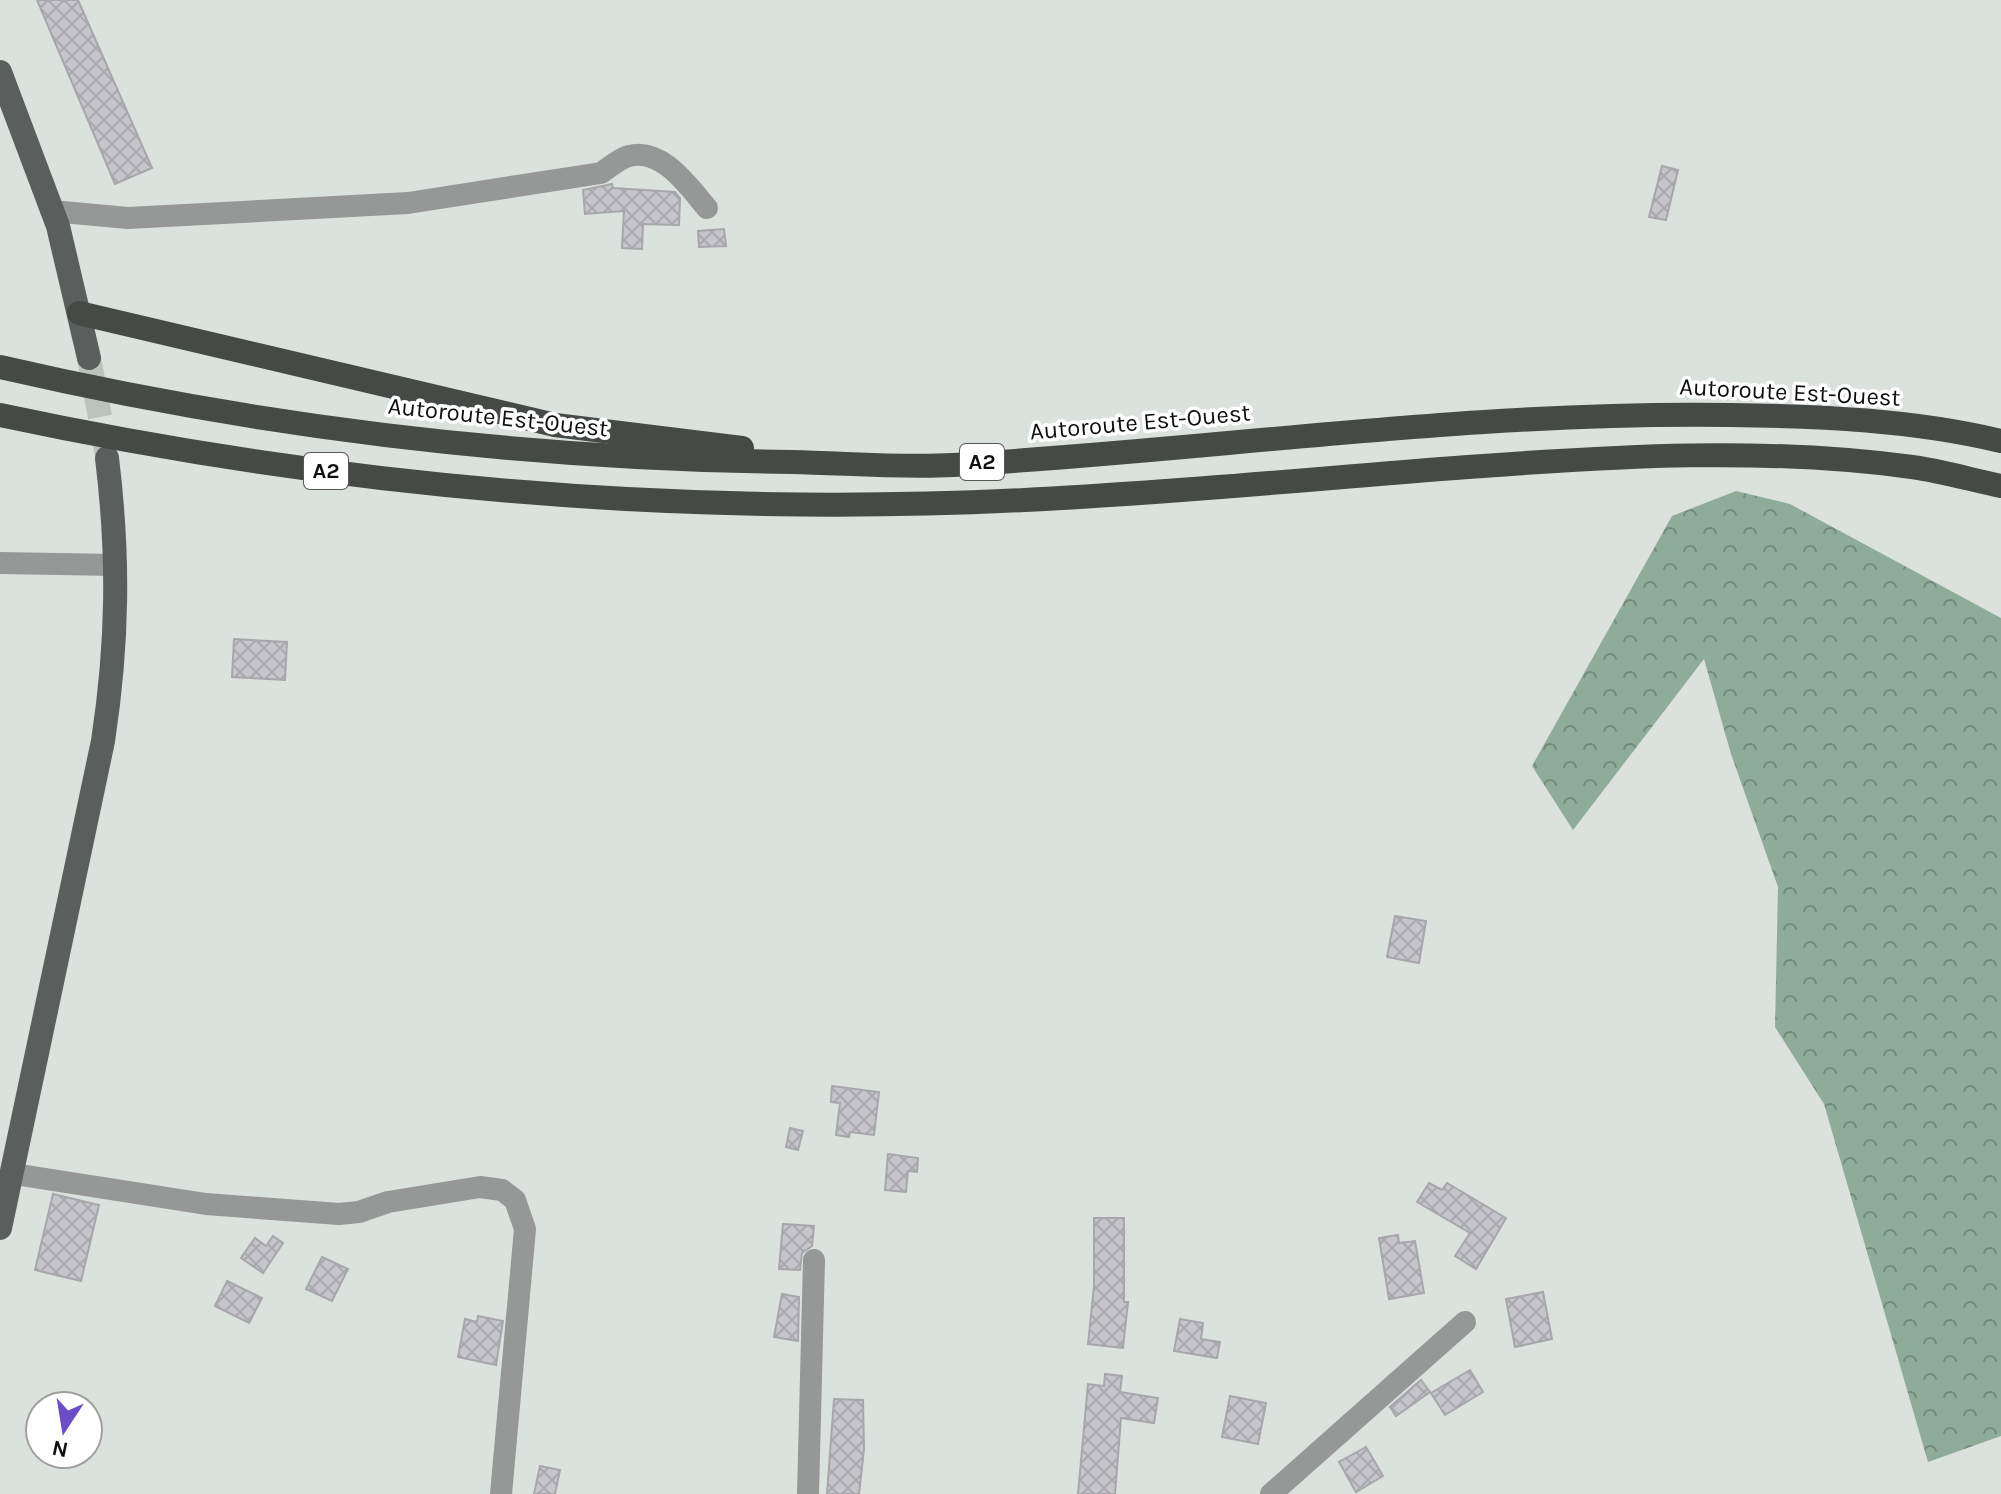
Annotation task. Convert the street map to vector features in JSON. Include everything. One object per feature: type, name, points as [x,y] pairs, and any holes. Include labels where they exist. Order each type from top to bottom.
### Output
[{"type":"highway","points":[[79,313],[555,425],[863,463]]},
{"type":"highway","name":"Autoroute Est-Ouest","points":[[0,367],[251,414],[532,452],[699,461],[948,465],[1635,413],[1879,422],[2001,441]]},
{"type":"highway","name":"A2","points":[[0,415],[186,452],[292,467],[656,503],[788,505],[1024,500],[1635,454],[1776,455],[1838,460],[1915,467],[2001,486]]},
{"type":"main road","points":[[0,72],[52,211],[89,358]]},
{"type":"main road","points":[[0,1228],[14,1174],[103,741],[117,634],[116,565],[107,458]]},
{"type":"street","points":[[52,211],[128,218],[408,203],[601,173],[628,156],[646,156],[675,171],[707,208]]},
{"type":"street","points":[[0,563],[116,565]]},
{"type":"street","points":[[14,1174],[206,1204],[339,1214],[456,1190],[480,1187],[502,1190],[515,1200],[525,1229],[501,1494]]},
{"type":"street","points":[[808,1494],[814,1260]]},
{"type":"street","points":[[1271,1494],[1465,1322]]},
{"type":"green space","points":[[1736,491],[1790,504],[2001,618],[2001,1436],[1928,1462],[1824,1104],[1775,1027],[1778,887],[1731,754],[1704,659],[1573,830],[1532,766],[1672,516]]},
{"type":"building","points":[[37,0],[78,0],[152,168],[115,184]]},
{"type":"building","points":[[1662,166],[1678,170],[1666,220],[1649,217]]},
{"type":"building","points":[[612,184],[613,188],[675,192],[680,198],[679,225],[643,224],[642,249],[622,248],[624,211],[585,214],[583,190]]},
{"type":"building","points":[[724,229],[726,246],[699,247],[698,231]]},
{"type":"building","points":[[234,639],[287,642],[285,680],[232,677]]},
{"type":"building","points":[[1395,916],[1426,921],[1419,963],[1387,957]]},
{"type":"building","points":[[832,1086],[879,1092],[874,1135],[850,1132],[849,1137],[836,1135],[840,1103],[831,1102]]},
{"type":"building","points":[[790,1128],[803,1131],[798,1150],[786,1147]]},
{"type":"building","points":[[888,1154],[918,1158],[917,1172],[908,1171],[906,1192],[885,1190]]},
{"type":"building","points":[[1429,1183],[1442,1190],[1447,1183],[1506,1218],[1476,1269],[1455,1256],[1470,1233],[1417,1202]]},
{"type":"building","points":[[53,1194],[99,1205],[81,1281],[35,1270]]},
{"type":"building","points":[[1094,1218],[1124,1218],[1124,1302],[1128,1302],[1123,1348],[1088,1344],[1094,1286]]},
{"type":"building","points":[[783,1224],[814,1226],[812,1246],[802,1253],[800,1270],[779,1269]]},
{"type":"building","points":[[1398,1235],[1399,1243],[1415,1241],[1424,1293],[1389,1299],[1379,1238]]},
{"type":"building","points":[[273,1236],[283,1243],[263,1273],[241,1258],[255,1238],[266,1246]]},
{"type":"building","points":[[322,1257],[348,1269],[332,1301],[306,1289]]},
{"type":"building","points":[[227,1281],[262,1298],[249,1323],[215,1306]]},
{"type":"building","points":[[1543,1292],[1552,1339],[1515,1347],[1506,1299]]},
{"type":"building","points":[[782,1294],[799,1297],[798,1341],[774,1337]]},
{"type":"building","points":[[478,1316],[503,1321],[496,1365],[458,1357],[465,1319],[477,1322]]},
{"type":"building","points":[[1180,1319],[1203,1323],[1201,1339],[1220,1342],[1217,1358],[1174,1351]]},
{"type":"building","points":[[1470,1370],[1483,1392],[1445,1415],[1431,1393]]},
{"type":"building","points":[[1105,1374],[1122,1376],[1120,1392],[1158,1398],[1154,1423],[1121,1418],[1115,1494],[1078,1494],[1088,1384],[1104,1386]]},
{"type":"building","points":[[1421,1380],[1430,1392],[1396,1416],[1390,1407]]},
{"type":"building","points":[[1230,1396],[1266,1403],[1258,1444],[1222,1437]]},
{"type":"building","points":[[834,1399],[863,1400],[864,1449],[859,1494],[827,1494]]},
{"type":"building","points":[[1366,1447],[1383,1476],[1356,1492],[1339,1462]]},
{"type":"building","points":[[540,1466],[560,1470],[555,1494],[534,1494]]},
{"type":"tunnel","points":[[89,358],[107,455]]}]
